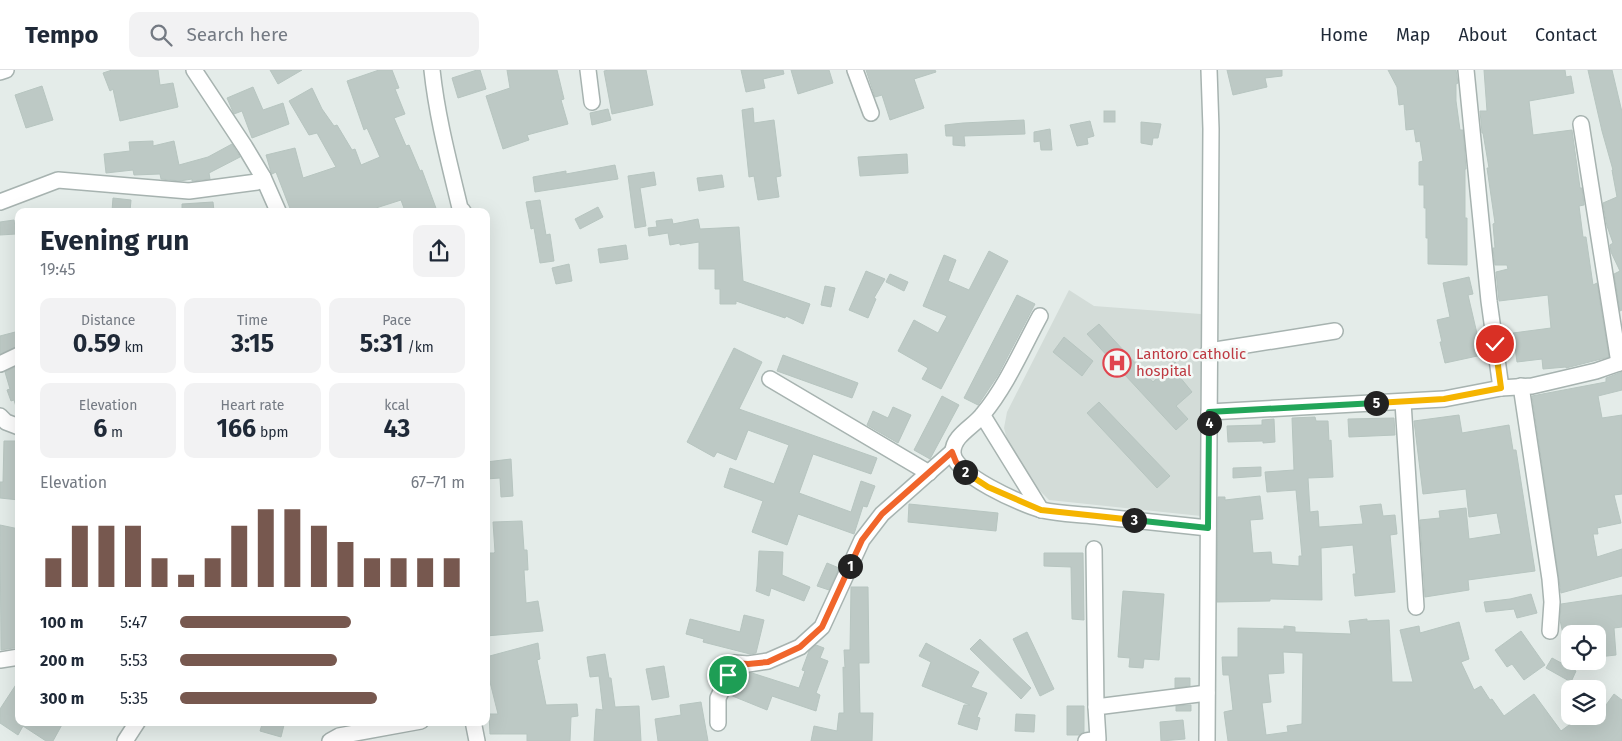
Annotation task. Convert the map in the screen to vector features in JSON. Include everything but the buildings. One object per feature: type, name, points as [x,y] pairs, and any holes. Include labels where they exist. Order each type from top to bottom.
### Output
[{"type":"street","points":[[0,72],[6,70]]},
{"type":"street","points":[[432,70],[435,103],[458,208]]},
{"type":"street","points":[[588,70],[592,102]]},
{"type":"street","points":[[855,70],[871,113]]},
{"type":"street","points":[[1207,741],[1209,70]]},
{"type":"street","points":[[1466,70],[1489,301],[1501,388]]},
{"type":"street","points":[[202,73],[263,177],[277,208]]},
{"type":"street","points":[[1209,412],[1444,399],[1501,388],[1562,380],[1620,362],[1581,124]]},
{"type":"street","points":[[0,202],[58,180],[189,191],[257,182],[263,177]]},
{"type":"street","points":[[718,723],[718,698],[735,663],[768,662],[800,647],[822,627],[862,540],[882,514],[952,452],[954,445],[961,435],[983,416],[1002,386],[1040,316]]},
{"type":"street","points":[[1209,351],[1335,331]]},
{"type":"street","points":[[0,364],[15,357]]},
{"type":"street","points":[[770,379],[929,473]]},
{"type":"street","points":[[1521,386],[1550,579],[1552,602],[1550,631]]},
{"type":"street","points":[[1403,402],[1416,607]]},
{"type":"street","points":[[0,416],[6,422],[15,425]]},
{"type":"street","points":[[983,416],[1041,510]]},
{"type":"street","points":[[952,452],[956,462],[964,471],[988,487],[1041,510],[1208,528]]},
{"type":"street","points":[[1094,549],[1096,707],[1094,740]]},
{"type":"street","points":[[0,660],[15,658]]},
{"type":"street","points":[[1096,707],[1207,692]]},
{"type":"street","points":[[125,741],[135,726]]},
{"type":"street","points":[[330,741],[339,736],[394,726]]},
{"type":"street","points":[[473,726],[477,741]]},
{"type":"shaded area","name":"Lantoro catholic hospital","points":[[1069,290],[1094,306],[1201,314],[1201,516],[1049,500],[1025,476],[1009,447],[1004,428],[1007,412]]},
{"type":"place","name":"Lantoro catholic hospital","points":[[1117,363]]},
{"type":"route","points":[[728,675],[735,663],[768,662],[800,647],[822,627],[862,540],[882,514],[952,452],[956,462],[964,471],[988,487],[1041,510],[1208,528],[1209,412],[1444,399],[1501,388],[1495,344]]}]
